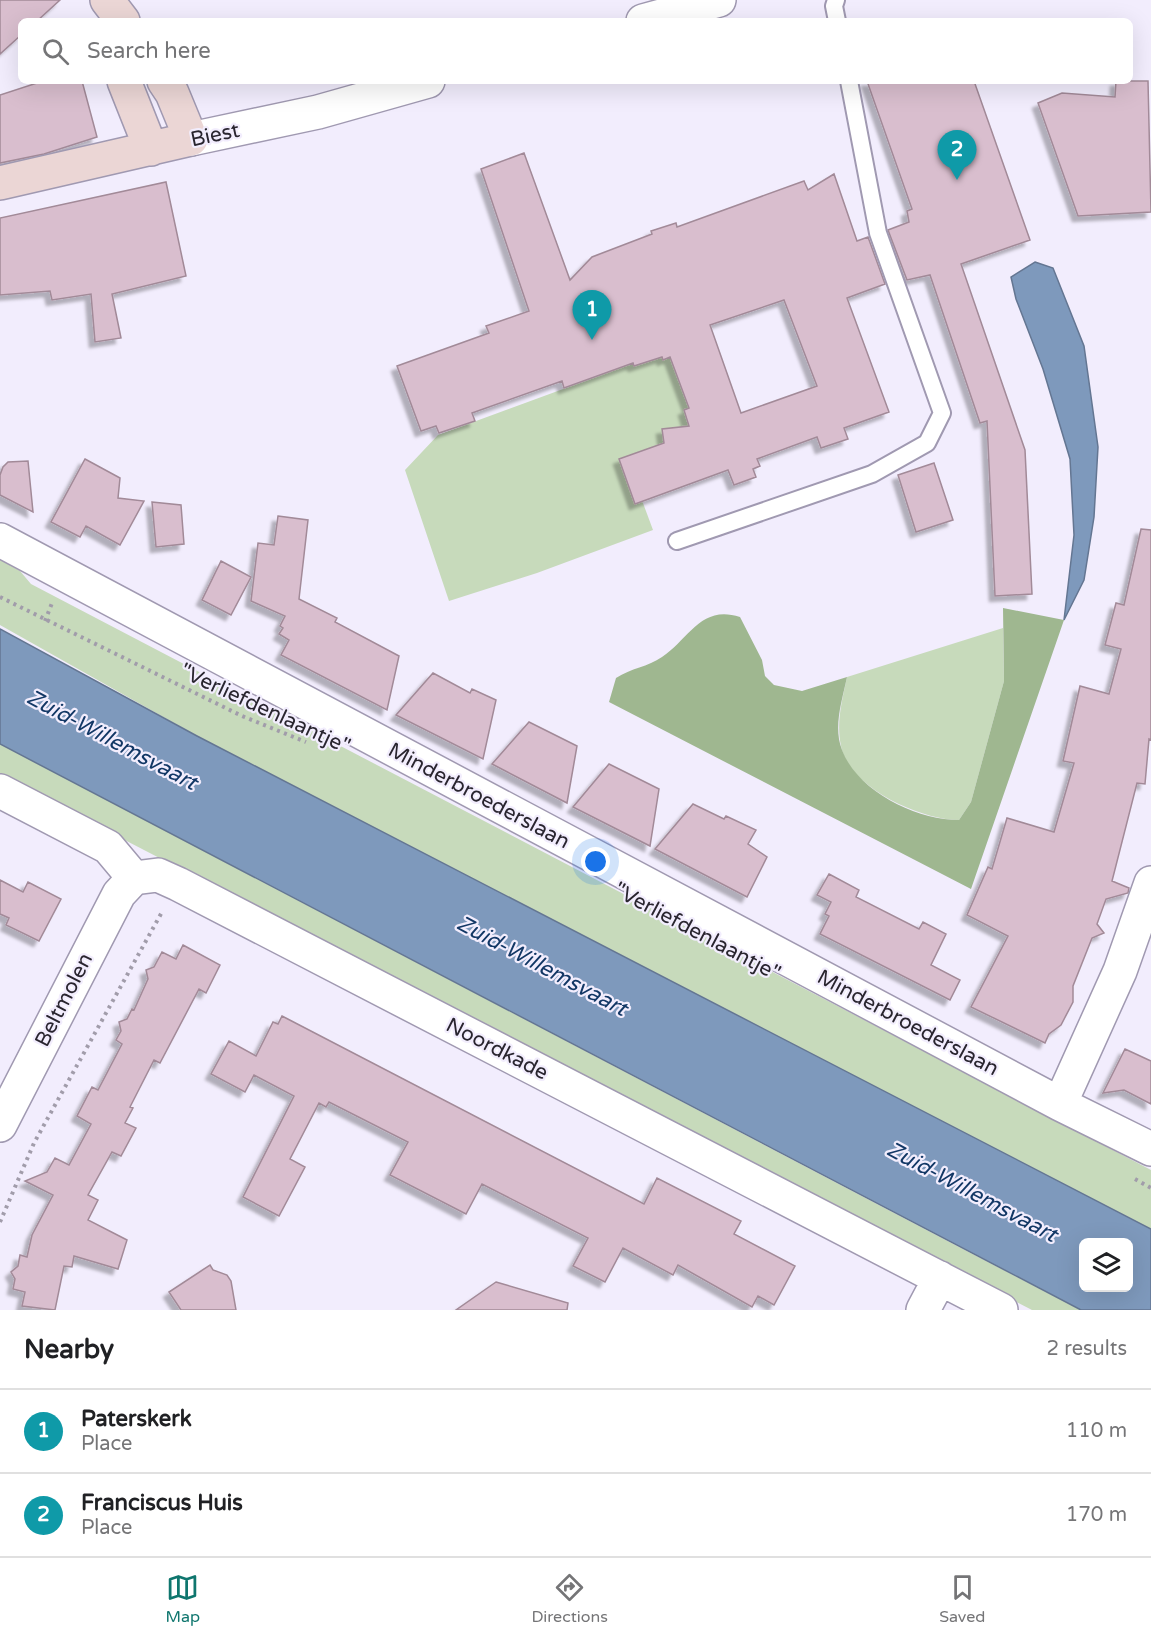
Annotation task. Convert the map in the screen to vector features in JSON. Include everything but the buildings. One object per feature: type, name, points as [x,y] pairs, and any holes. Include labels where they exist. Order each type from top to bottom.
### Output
[{"type":"street","points":[[106,0],[106,18]]},
{"type":"street","points":[[106,0],[121,18]]},
{"type":"street","points":[[655,18],[719,0]]},
{"type":"street","points":[[125,84],[151,149]]},
{"type":"street","points":[[166,84],[191,139]]},
{"type":"street","name":"Biest","points":[[0,183],[318,112],[417,84]]},
{"type":"street","name":"Minderbroederslaan","points":[[0,540],[1060,1104],[1151,1149]]},
{"type":"street","points":[[0,791],[108,848],[134,878]]},
{"type":"street","name":"Noordkade","points":[[134,878],[158,875],[178,884],[1001,1310]]},
{"type":"street","name":"Beltmolen","points":[[0,1125],[119,894],[134,878]]},
{"type":"street","points":[[1060,1104],[1120,971],[1151,883]]},
{"type":"street","points":[[923,1310],[940,1278]]},
{"type":"lane","points":[[836,0],[834,6],[836,18]]},
{"type":"lane","points":[[677,542],[872,474],[927,443],[942,413],[878,233],[850,84]]},
{"type":"path","name":"\"Verliefdenlaantje\"","points":[[0,597],[242,716],[312,744]]},
{"type":"path","points":[[0,1222],[34,1143],[178,884]]},
{"type":"path","points":[[1130,1177],[1151,1188]]},
{"type":"green space","points":[[672,349],[700,433],[627,460],[653,530],[537,573],[449,601],[405,470],[438,435]]},
{"type":"green space","points":[[0,559],[20,571],[31,584],[1151,1170],[1151,1229],[197,736],[0,625]]},
{"type":"green space","points":[[1003,608],[1064,620],[971,889],[609,702],[616,678],[662,657],[705,619],[727,614],[740,617],[762,660],[765,676],[774,685],[802,691],[847,677],[839,714],[839,741],[850,765],[861,779],[875,791],[908,809],[943,819],[959,820],[971,802],[1004,681]]},
{"type":"green space","points":[[1003,628],[1004,681],[971,802],[959,820],[943,819],[907,808],[872,788],[857,775],[847,761],[841,746],[839,728],[847,677]]},
{"type":"green space","points":[[0,744],[1081,1310],[1032,1310],[32,792],[0,774]]},
{"type":"water","points":[[1035,262],[1053,268],[1084,346],[1098,447],[1094,517],[1084,580],[1064,620],[1074,535],[1070,459],[1043,369],[1016,299],[1011,277]]},
{"type":"water","name":"Zuid-Willemsvaart","points":[[0,629],[197,736],[1151,1229],[1151,1310],[1081,1310],[0,744]]},
{"type":"place","name":"Franciscus Huis","points":[[957,180]]},
{"type":"place","name":"Paterskerk","points":[[592,340]]}]
